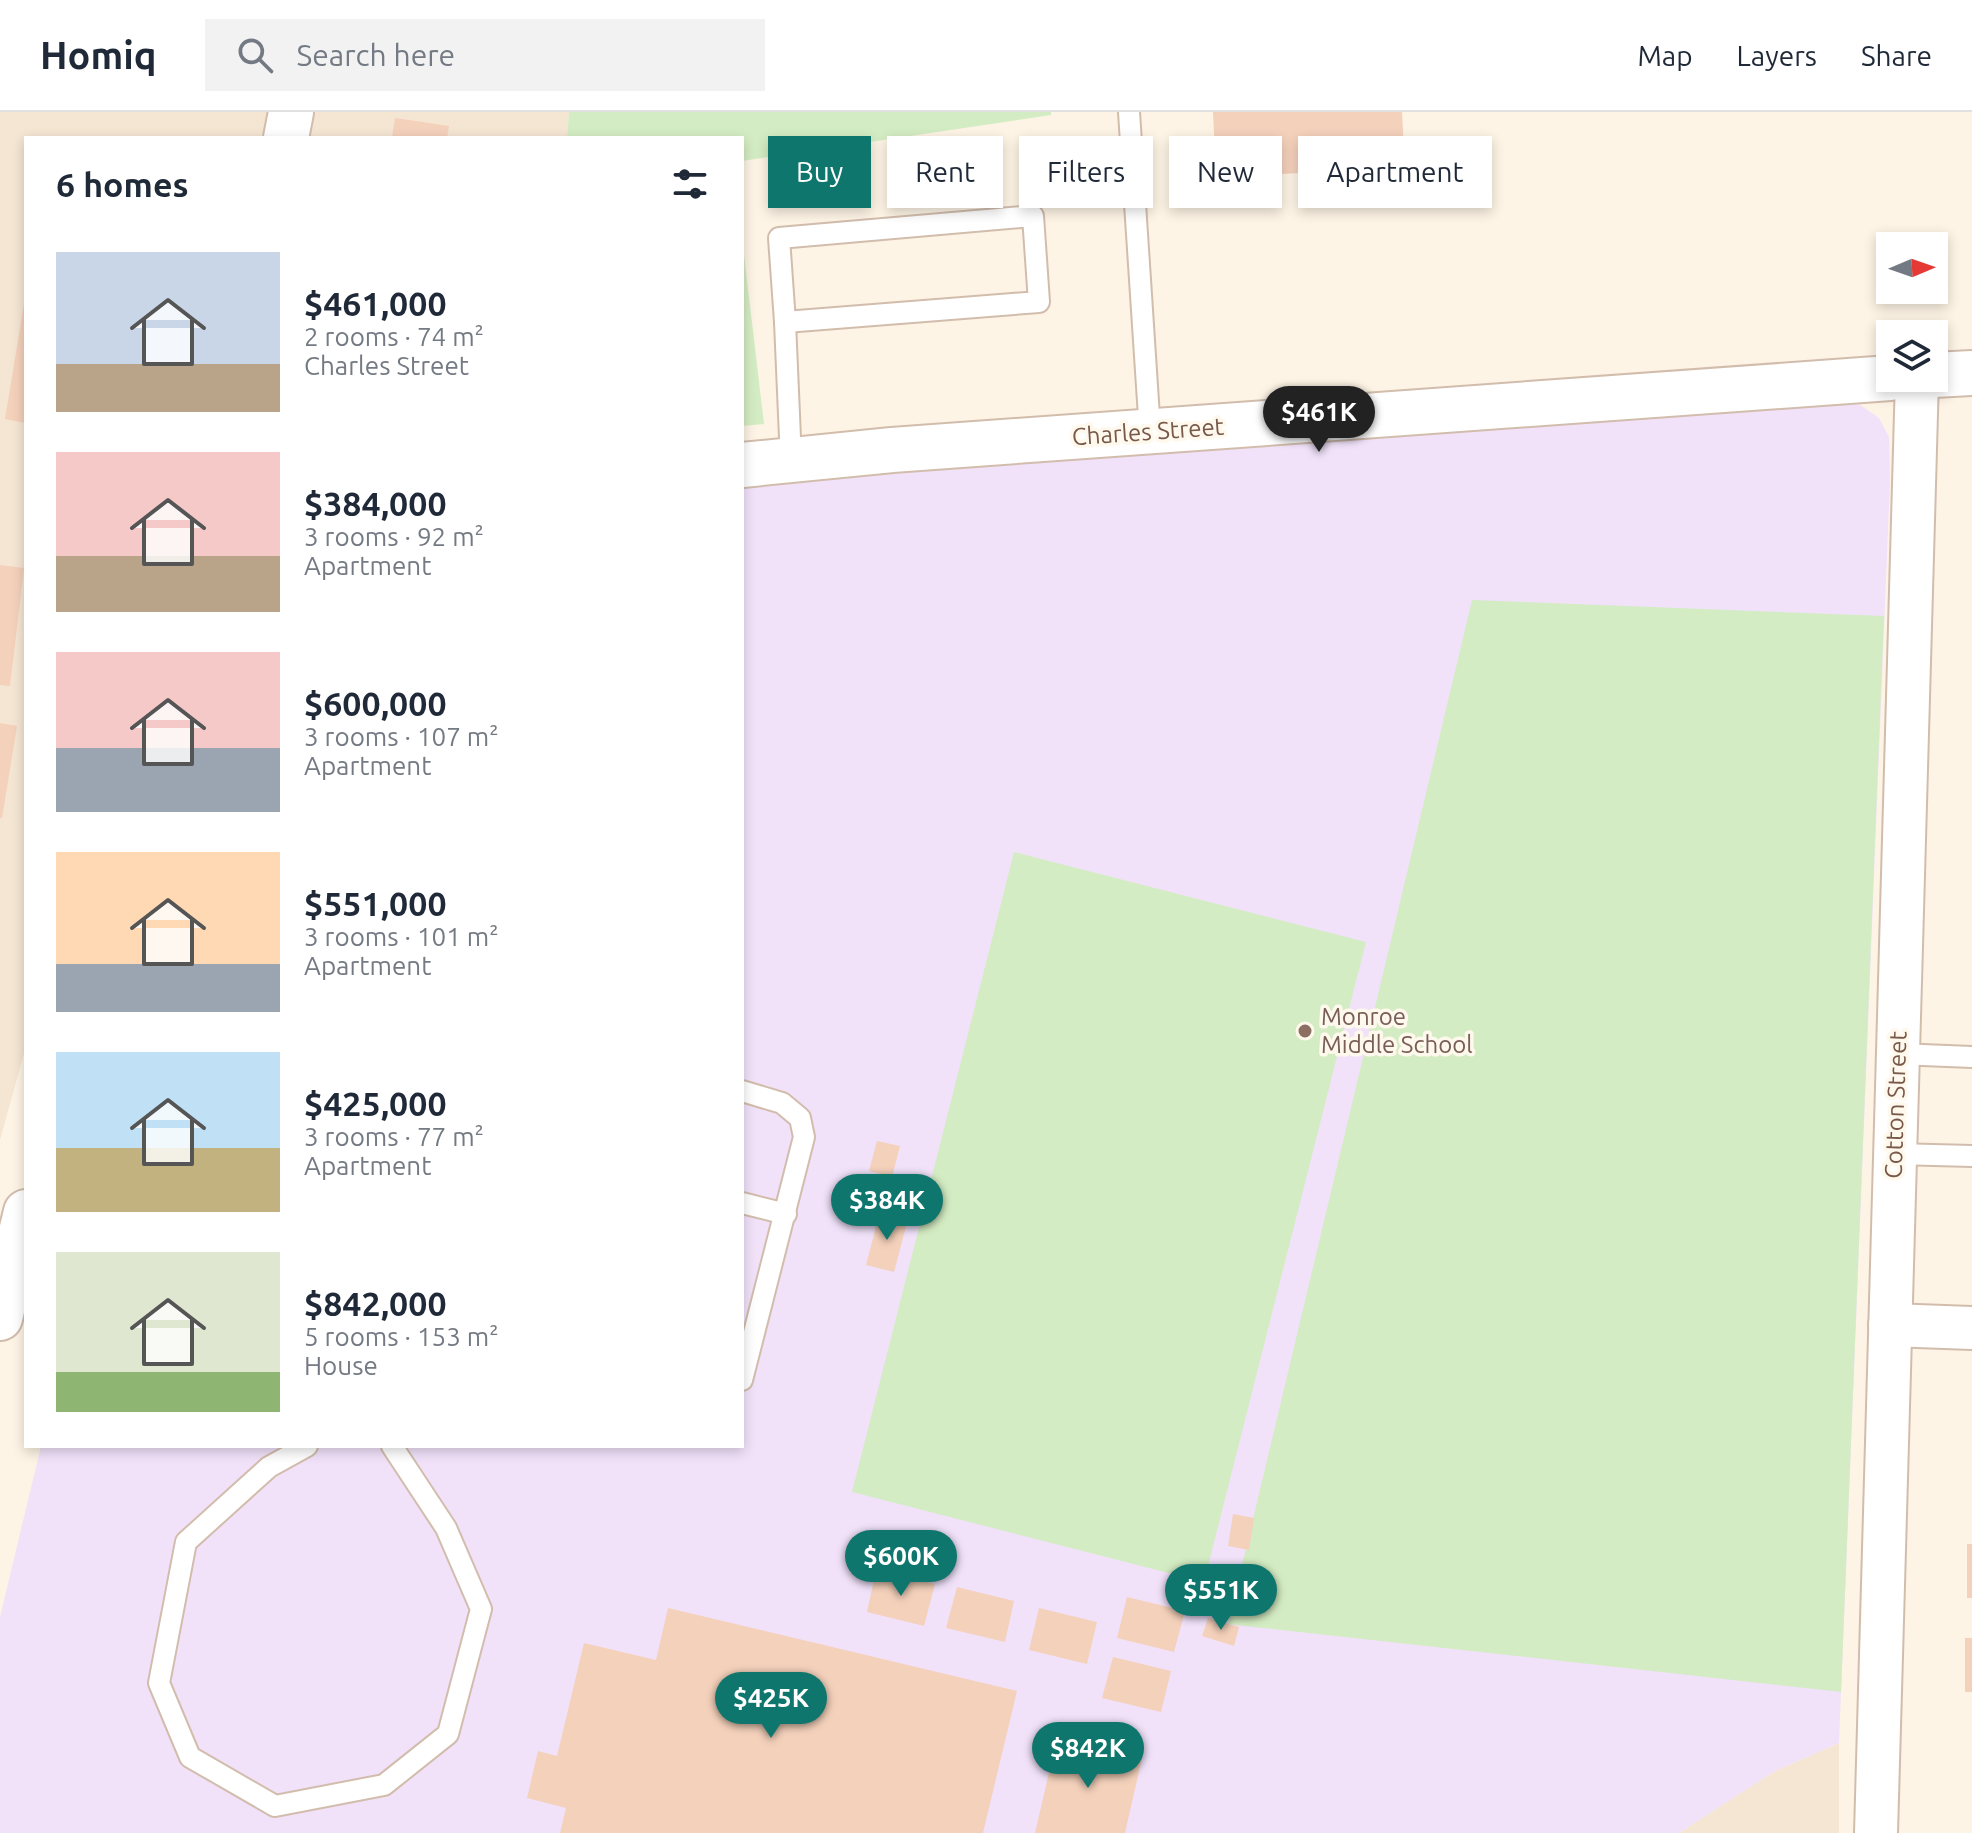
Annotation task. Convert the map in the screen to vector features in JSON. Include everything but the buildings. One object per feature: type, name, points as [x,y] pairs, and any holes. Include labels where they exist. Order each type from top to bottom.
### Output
[{"type":"street","points":[[286,136],[291,112]]},
{"type":"street","points":[[1948,374],[1972,373]]},
{"type":"street","name":"Charles Street","points":[[744,465],[892,450],[1876,379]]},
{"type":"street","name":"Cotton Street","points":[[1876,1833],[1917,392]]},
{"type":"street","points":[[0,1318],[24,1220]]},
{"type":"street","points":[[1890,1325],[1972,1328]]},
{"type":"lane","points":[[1129,112],[1150,432]]},
{"type":"lane","points":[[785,322],[1039,302],[1033,216],[779,238],[791,461]]},
{"type":"lane","points":[[1898,1054],[1972,1057]]},
{"type":"lane","points":[[744,1092],[782,1103],[800,1118],[804,1137],[744,1372]]},
{"type":"lane","points":[[1895,1154],[1972,1156]]},
{"type":"lane","points":[[744,1204],[786,1214]]},
{"type":"lane","points":[[303,1448],[269,1467],[186,1542],[159,1683],[190,1757],[275,1806],[384,1785],[448,1734],[481,1609],[446,1528],[393,1448]]},
{"type":"shaded area","points":[[0,112],[569,112],[567,136],[24,136],[24,1053],[0,1140]]},
{"type":"shaded area","name":"Monroe Middle School","points":[[1830,402],[1856,402],[1879,418],[1889,437],[1890,481],[1839,1743],[1775,1771],[1679,1833],[0,1833],[0,1617],[41,1448],[744,1448],[744,484]]},
{"type":"shaded area","points":[[1839,1743],[1839,1833],[1679,1833],[1775,1771]]},
{"type":"green space","points":[[569,112],[1051,112],[1051,115],[910,136],[887,136],[887,139],[871,142],[871,136],[768,136],[768,157],[744,161],[744,136],[567,136]]},
{"type":"green space","points":[[744,255],[764,424],[744,426]]},
{"type":"green space","points":[[1472,600],[1884,616],[1841,1692],[1228,1624]]},
{"type":"green space","points":[[1014,852],[1366,942],[1204,1582],[852,1492]]},
{"type":"place","name":"Monroe Middle School","points":[[1305,1031]]}]
